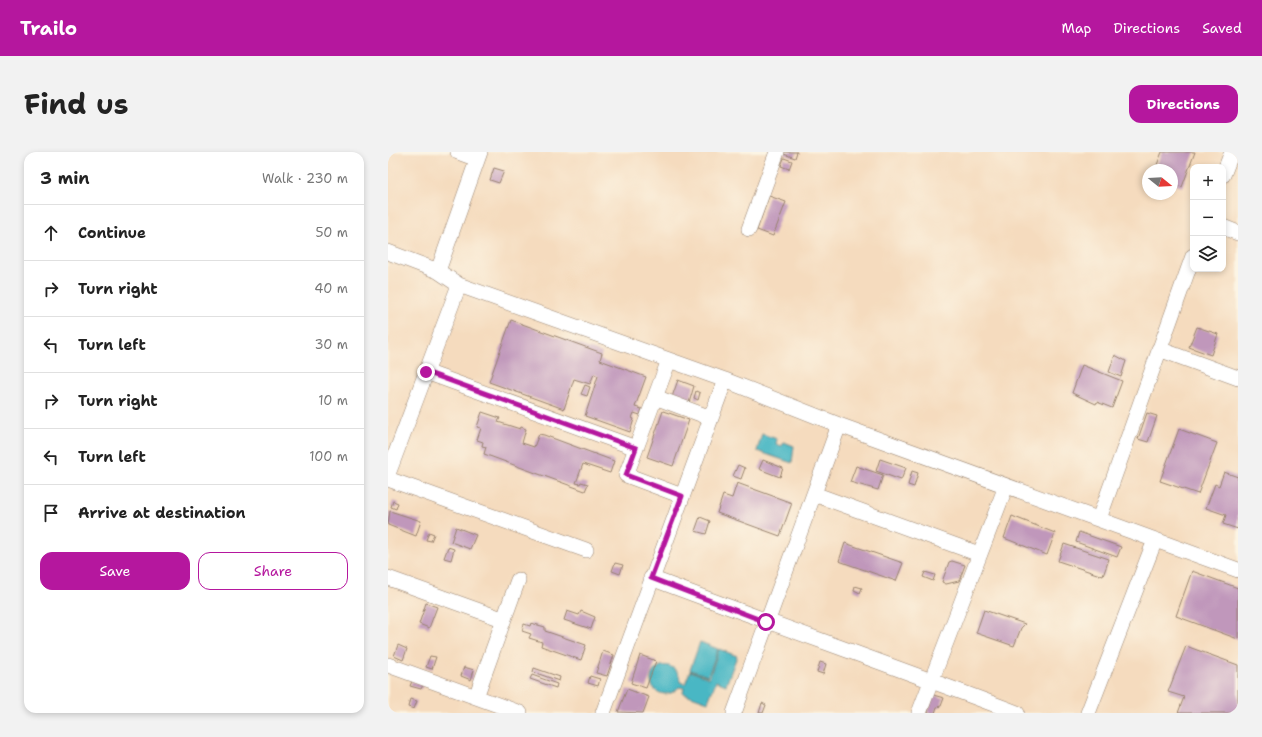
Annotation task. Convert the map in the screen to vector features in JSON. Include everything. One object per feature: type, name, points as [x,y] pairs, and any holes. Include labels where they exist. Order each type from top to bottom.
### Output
[{"type":"lane","points":[[438,271],[479,156],[458,152]]},
{"type":"lane","points":[[749,229],[777,152]]},
{"type":"lane","points":[[1226,167],[1232,152]]},
{"type":"lane","points":[[1226,228],[1238,233]]},
{"type":"lane","points":[[388,252],[438,271],[458,285],[725,380],[839,425],[1238,570]]},
{"type":"lane","points":[[1099,519],[1190,264]]},
{"type":"lane","points":[[388,474],[393,447],[426,372],[458,285]]},
{"type":"lane","points":[[1159,349],[1238,378]]},
{"type":"lane","points":[[669,360],[626,475],[682,496]]},
{"type":"lane","points":[[426,372],[636,448]]},
{"type":"lane","points":[[603,713],[651,578],[725,380]]},
{"type":"lane","points":[[655,398],[711,418]]},
{"type":"lane","points":[[734,713],[839,425]]},
{"type":"lane","points":[[388,479],[586,550]]},
{"type":"lane","points":[[919,713],[1006,486]]},
{"type":"lane","points":[[814,494],[980,554]]},
{"type":"lane","points":[[1088,713],[1154,540]]},
{"type":"lane","points":[[388,578],[502,619]]},
{"type":"lane","points":[[651,578],[766,622],[932,680],[1017,713]]},
{"type":"lane","points":[[476,697],[502,619],[518,580]]},
{"type":"lane","points":[[388,665],[520,713]]},
{"type":"water","points":[[762,434],[777,439],[776,444],[782,446],[784,442],[794,446],[792,463],[757,451]]},
{"type":"water","points":[[700,642],[718,649],[708,676],[690,670]]},
{"type":"water","points":[[719,649],[737,656],[726,685],[716,681],[708,702],[683,693],[684,688],[679,687],[674,691],[664,694],[659,693],[652,686],[652,675],[655,670],[664,666],[673,668],[679,676],[680,682],[685,684],[690,671],[709,678]]},
{"type":"building","points":[[784,152],[797,152],[795,158],[784,154]]},
{"type":"building","points":[[1162,152],[1195,152],[1182,187],[1178,185],[1178,164],[1157,164]]},
{"type":"building","points":[[784,158],[792,161],[789,169],[781,166]]},
{"type":"building","points":[[494,168],[504,171],[499,183],[490,180]]},
{"type":"building","points":[[769,196],[786,202],[773,236],[757,230]]},
{"type":"building","points":[[511,320],[602,353],[600,360],[646,377],[635,407],[642,409],[640,415],[634,413],[632,418],[634,419],[630,432],[585,416],[598,376],[594,374],[590,384],[574,379],[564,409],[489,382]]},
{"type":"building","points":[[1197,327],[1218,334],[1211,355],[1189,347]]},
{"type":"building","points":[[1115,355],[1126,361],[1121,377],[1109,372]]},
{"type":"building","points":[[1082,365],[1122,381],[1112,408],[1097,402],[1096,404],[1072,393]]},
{"type":"building","points":[[678,380],[694,386],[689,403],[672,397]]},
{"type":"building","points":[[585,385],[590,387],[587,396],[581,394]]},
{"type":"building","points":[[696,391],[700,393],[698,400],[694,398]]},
{"type":"building","points":[[663,411],[689,420],[673,466],[647,457]]},
{"type":"building","points":[[482,412],[500,418],[498,422],[520,429],[521,427],[526,429],[522,443],[534,447],[539,434],[614,461],[610,473],[583,464],[576,483],[580,484],[581,482],[588,484],[585,491],[484,454],[486,447],[482,446],[483,442],[477,440],[481,428],[477,427]]},
{"type":"building","points":[[1147,413],[1157,416],[1148,442],[1138,439]]},
{"type":"building","points":[[1179,429],[1217,443],[1198,494],[1160,481]]},
{"type":"building","points":[[880,459],[906,468],[901,480],[876,471]]},
{"type":"building","points":[[763,460],[783,468],[780,477],[759,469]]},
{"type":"building","points":[[738,465],[745,468],[741,479],[733,476]]},
{"type":"building","points":[[856,466],[883,475],[878,490],[850,482]]},
{"type":"building","points":[[912,471],[918,473],[914,487],[908,485]]},
{"type":"building","points":[[1224,472],[1238,477],[1238,529],[1223,524],[1226,515],[1206,508],[1215,484],[1219,486]]},
{"type":"building","points":[[737,483],[792,503],[780,536],[717,513],[723,495],[732,498]]},
{"type":"building","points":[[393,501],[398,503],[396,509],[391,507]]},
{"type":"building","points":[[390,511],[421,521],[416,536],[388,525]]},
{"type":"building","points":[[1012,516],[1055,533],[1047,555],[1004,538]]},
{"type":"building","points":[[700,517],[710,521],[706,534],[695,531]]},
{"type":"building","points":[[456,527],[476,535],[470,549],[451,542]]},
{"type":"building","points":[[429,532],[434,534],[431,541],[426,540]]},
{"type":"building","points":[[1079,532],[1121,547],[1117,557],[1076,542]]},
{"type":"building","points":[[845,543],[903,563],[896,581],[839,561]]},
{"type":"building","points":[[1064,544],[1109,559],[1103,576],[1058,561]]},
{"type":"building","points":[[448,547],[454,549],[451,560],[444,558]]},
{"type":"building","points":[[952,561],[965,565],[959,581],[946,584],[942,582],[949,562]]},
{"type":"building","points":[[615,563],[623,565],[620,574],[612,571]]},
{"type":"building","points":[[1192,571],[1238,588],[1238,639],[1176,616]]},
{"type":"building","points":[[925,572],[935,575],[933,581],[923,577]]},
{"type":"building","points":[[855,586],[862,588],[860,593],[854,590]]},
{"type":"building","points":[[426,603],[437,607],[429,628],[419,624]]},
{"type":"building","points":[[984,610],[1025,624],[1021,628],[1014,646],[976,633]]},
{"type":"building","points":[[567,611],[579,615],[581,611],[595,617],[591,629],[564,620]]},
{"type":"building","points":[[531,623],[545,627],[545,631],[586,645],[581,660],[541,646],[542,642],[529,638],[531,634],[522,631],[524,624],[530,626]]},
{"type":"building","points":[[398,645],[407,649],[403,660],[394,656]]},
{"type":"building","points":[[1186,646],[1238,665],[1238,713],[1178,713],[1184,697],[1168,692]]},
{"type":"building","points":[[603,651],[614,655],[607,676],[596,673]]},
{"type":"building","points":[[640,655],[656,661],[646,688],[631,683]]},
{"type":"building","points":[[430,656],[436,657],[432,669],[426,667]]},
{"type":"building","points":[[820,662],[826,664],[823,674],[817,672]]},
{"type":"building","points":[[464,667],[474,670],[471,680],[461,676]]},
{"type":"building","points":[[534,668],[560,677],[559,681],[533,672]]},
{"type":"building","points":[[532,675],[557,684],[556,688],[530,679]]},
{"type":"building","points":[[590,676],[600,679],[598,686],[588,683]]},
{"type":"building","points":[[412,681],[423,685],[421,689],[410,686]]},
{"type":"building","points":[[627,689],[649,697],[643,713],[618,712]]},
{"type":"building","points":[[933,695],[944,698],[941,706],[937,707],[935,713],[930,713],[928,712]]},
{"type":"building","points":[[410,699],[417,701],[414,709],[408,707]]},
{"type":"building","points":[[762,703],[766,705],[763,713],[759,713]]},
{"type":"route","points":[[426,372],[636,448],[626,475],[682,496],[651,578],[766,622]]}]
